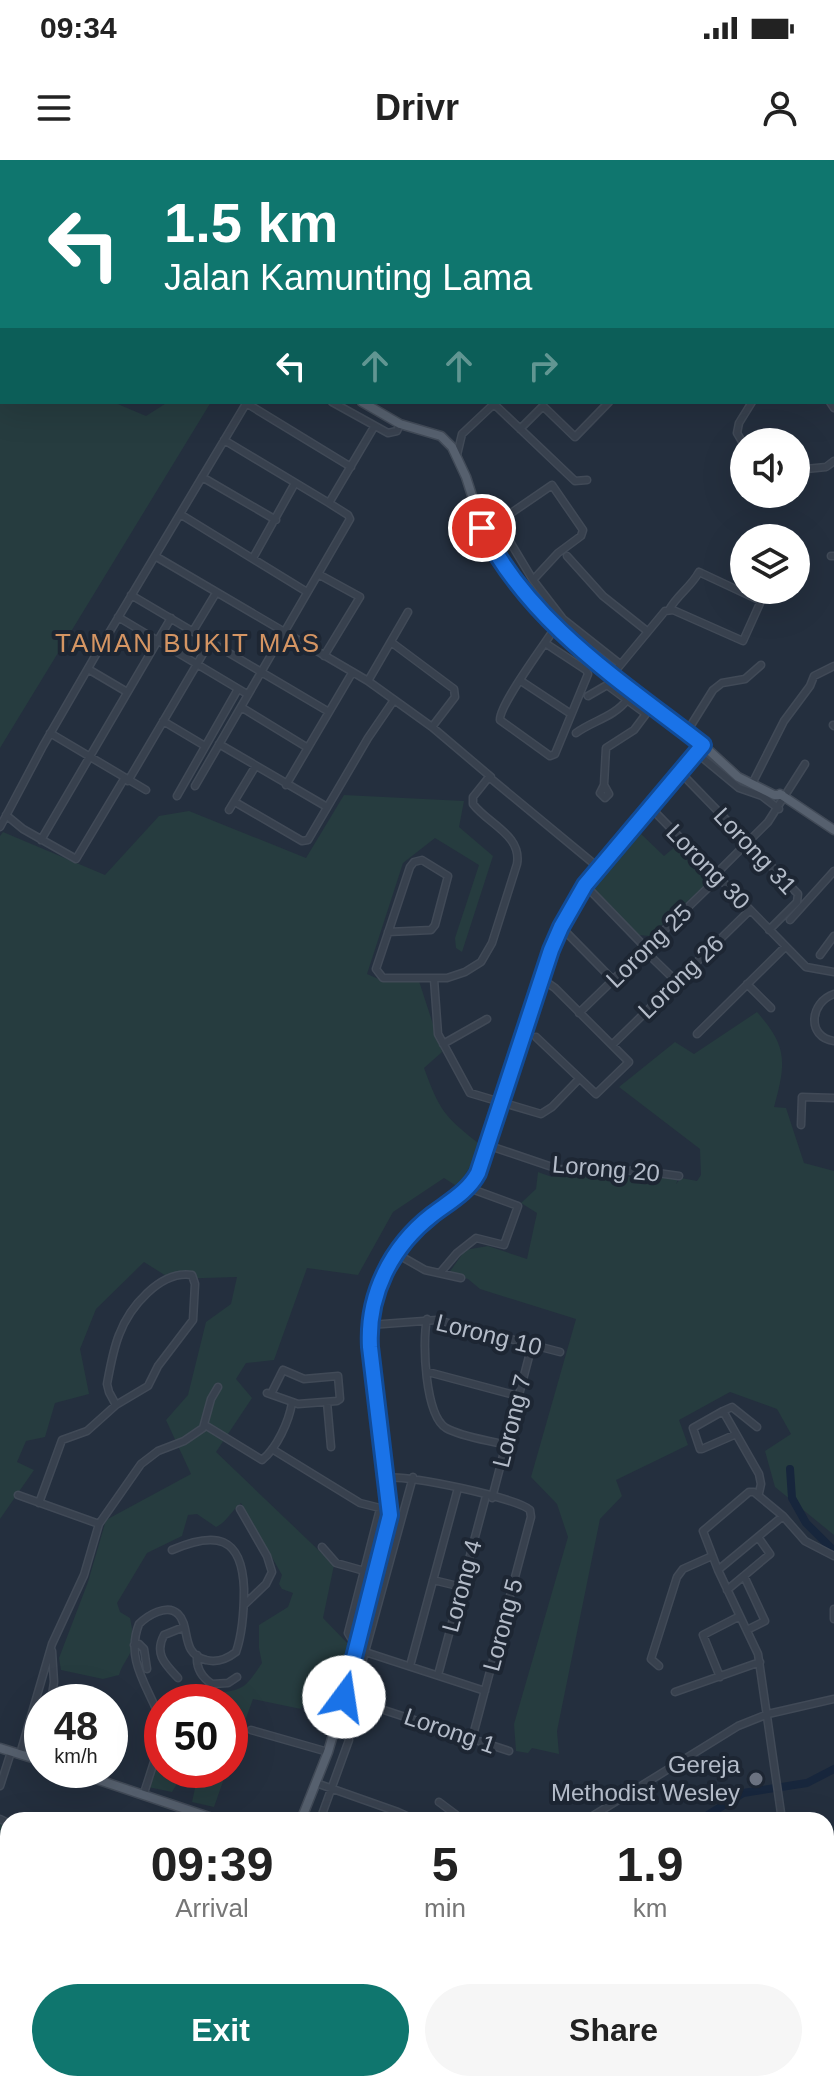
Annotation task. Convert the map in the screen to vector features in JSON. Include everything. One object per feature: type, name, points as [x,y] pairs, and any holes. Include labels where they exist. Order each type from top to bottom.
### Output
[{"type":"main road","points":[[365,404],[400,424],[441,436],[457,455],[485,536],[537,611],[592,660],[704,744]]},
{"type":"main road","points":[[662,714],[688,730],[752,784],[783,796],[834,830]]},
{"type":"main road","points":[[304,1812],[348,1698],[357,1644],[391,1509],[370,1347],[370,1325],[377,1287],[418,1226],[469,1188],[478,1173],[561,927],[585,885],[704,744]]},
{"type":"main road","points":[[0,1748],[24,1756]]},
{"type":"main road","points":[[128,1788],[196,1812]]},
{"type":"street","points":[[0,827],[50,733],[246,404]]},
{"type":"street","points":[[249,404],[351,467]]},
{"type":"street","points":[[335,404],[374,427],[393,434],[400,424]]},
{"type":"street","points":[[457,455],[462,434],[494,404]]},
{"type":"street","points":[[496,404],[575,481],[587,480]]},
{"type":"street","points":[[520,429],[543,406],[575,437],[607,404]]},
{"type":"street","points":[[738,428],[751,404]]},
{"type":"street","points":[[329,503],[374,427]]},
{"type":"street","points":[[441,436],[462,434]]},
{"type":"street","points":[[195,786],[350,519],[329,503],[224,440]]},
{"type":"street","points":[[810,469],[826,467],[834,461]]},
{"type":"street","points":[[826,467],[834,476]]},
{"type":"street","points":[[202,477],[276,520]]},
{"type":"street","points":[[253,558],[295,483]]},
{"type":"street","points":[[533,580],[558,553],[581,536],[583,530],[552,485],[498,522],[533,580],[563,619],[620,664]]},
{"type":"street","points":[[180,514],[307,592]]},
{"type":"street","points":[[155,556],[368,681],[432,727],[599,868]]},
{"type":"street","points":[[567,556],[603,596],[647,631]]},
{"type":"street","points":[[612,675],[699,572],[761,601],[743,641],[669,610]]},
{"type":"street","points":[[318,574],[360,597],[324,656]]},
{"type":"street","points":[[193,631],[216,593]]},
{"type":"street","points":[[131,595],[329,712]]},
{"type":"street","points":[[368,681],[408,612]]},
{"type":"street","points":[[118,617],[247,694]]},
{"type":"street","points":[[41,840],[171,618]]},
{"type":"street","points":[[545,643],[588,674],[557,751],[550,756],[499,718],[521,681],[545,643],[555,628]]},
{"type":"street","points":[[3,817],[73,859],[79,857],[210,642]]},
{"type":"street","points":[[391,642],[454,689],[455,697],[432,727]]},
{"type":"street","points":[[586,670],[592,660]]},
{"type":"street","points":[[688,730],[713,690],[722,683],[745,679],[761,665]]},
{"type":"street","points":[[752,784],[784,721],[814,676],[834,666]]},
{"type":"street","points":[[88,669],[127,692]]},
{"type":"street","points":[[286,785],[352,673]]},
{"type":"street","points":[[521,681],[571,714]]},
{"type":"street","points":[[588,696],[605,685],[646,714]]},
{"type":"street","points":[[177,796],[238,689]]},
{"type":"street","points":[[235,802],[305,841],[394,700]]},
{"type":"street","points":[[576,733],[606,718],[627,700]]},
{"type":"street","points":[[604,785],[606,748],[634,730],[652,706]]},
{"type":"street","points":[[241,707],[308,748]]},
{"type":"street","points":[[163,721],[205,746]]},
{"type":"street","points":[[50,733],[146,790]]},
{"type":"street","points":[[219,744],[327,807]]},
{"type":"street","points":[[704,759],[739,788],[762,796],[779,809]]},
{"type":"street","name":"Lorong 25","points":[[579,1013],[717,877],[779,809],[783,796],[805,764]]},
{"type":"street","points":[[229,810],[255,767]]},
{"type":"street","name":"Lorong 31","points":[[680,772],[799,896],[797,902],[767,928]]},
{"type":"street","points":[[388,932],[431,930],[448,880],[447,873],[422,860],[414,862],[388,932],[376,969],[379,975],[434,979],[465,972],[488,955],[517,864],[518,851],[513,840],[473,804],[473,797],[490,777]]},
{"type":"street","name":"Lorong 30","points":[[651,808],[785,947],[809,968],[834,972]]},
{"type":"street","points":[[790,920],[834,871]]},
{"type":"street","points":[[825,883],[834,890]]},
{"type":"street","points":[[585,885],[677,982]]},
{"type":"street","name":"Lorong 26","points":[[612,1045],[750,910]]},
{"type":"street","points":[[561,927],[613,980]]},
{"type":"street","points":[[820,955],[834,936]]},
{"type":"street","points":[[697,1034],[785,947]]},
{"type":"street","points":[[434,979],[435,1024],[470,1093],[541,1114],[579,1079]]},
{"type":"street","points":[[536,1037],[596,1094],[629,1062],[542,979]]},
{"type":"street","points":[[747,984],[771,1008]]},
{"type":"street","points":[[834,994],[819,1004],[814,1015],[814,1026],[824,1039],[834,1041]]},
{"type":"street","points":[[443,1044],[487,1019]]},
{"type":"street","points":[[801,1125],[802,1097],[834,1098]]},
{"type":"street","name":"Lorong 20","points":[[487,1145],[558,1169],[643,1171],[679,1176]]},
{"type":"street","points":[[440,1273],[457,1253],[476,1238],[504,1245],[518,1206],[469,1188]]},
{"type":"street","points":[[397,1254],[417,1266],[461,1278]]},
{"type":"street","points":[[39,1503],[62,1440],[87,1431],[116,1405],[148,1386],[161,1362],[192,1324],[196,1297],[192,1275],[172,1276],[158,1284],[142,1299],[120,1331],[107,1384],[116,1405]]},
{"type":"street","points":[[427,1319],[424,1342],[433,1413],[448,1429],[506,1445]]},
{"type":"street","name":"Lorong 10","points":[[370,1325],[427,1319],[560,1352]]},
{"type":"street","name":"Lorong 7","points":[[489,1497],[532,1345]]},
{"type":"street","points":[[283,1370],[305,1379],[337,1375],[340,1399],[327,1402],[292,1403],[269,1393],[283,1370]]},
{"type":"street","points":[[428,1372],[518,1396]]},
{"type":"street","points":[[0,1786],[16,1753],[52,1644],[84,1575],[99,1524],[141,1464],[158,1451],[193,1436],[205,1425],[211,1399],[218,1387]]},
{"type":"street","points":[[327,1402],[331,1447]]},
{"type":"street","points":[[205,1425],[262,1460],[272,1449],[290,1415],[292,1403]]},
{"type":"street","points":[[734,1435],[700,1449],[693,1425],[732,1407],[757,1427]]},
{"type":"street","points":[[723,1411],[759,1474],[761,1484],[757,1492]]},
{"type":"street","points":[[272,1449],[360,1503],[391,1509]]},
{"type":"street","points":[[348,1698],[366,1651],[413,1477]]},
{"type":"street","points":[[387,1478],[413,1477],[489,1497]]},
{"type":"street","points":[[410,1666],[458,1488]]},
{"type":"street","points":[[781,1812],[760,1662],[703,1531],[749,1492],[757,1492],[805,1541],[834,1556]]},
{"type":"street","points":[[18,1495],[99,1524]]},
{"type":"street","name":"Lorong 5","points":[[472,1739],[531,1517],[526,1506],[489,1497]]},
{"type":"street","name":"Lorong 4","points":[[438,1675],[489,1497]]},
{"type":"street","points":[[240,1509],[267,1556],[272,1572],[266,1584],[244,1605]]},
{"type":"street","points":[[380,1509],[348,1633],[366,1651],[485,1691]]},
{"type":"street","points":[[718,1570],[783,1516]]},
{"type":"street","points":[[727,1590],[770,1554],[758,1537]]},
{"type":"street","points":[[144,1684],[135,1663],[134,1645],[139,1624],[157,1612],[171,1610],[178,1613],[187,1642],[197,1655],[211,1661],[236,1652],[244,1605],[240,1562],[236,1552],[218,1539],[194,1540],[172,1550]]},
{"type":"street","points":[[322,1547],[336,1563],[375,1574]]},
{"type":"street","points":[[659,1666],[651,1659],[677,1577],[683,1569],[712,1556]]},
{"type":"street","points":[[744,1576],[765,1621],[747,1630]]},
{"type":"street","points":[[433,1580],[462,1587]]},
{"type":"street","points":[[834,1609],[834,1619]]},
{"type":"street","points":[[720,1677],[703,1635],[740,1616]]},
{"type":"street","points":[[178,1678],[164,1664],[160,1649],[164,1635],[184,1627]]},
{"type":"street","points":[[52,1644],[54,1684]]},
{"type":"street","points":[[134,1645],[139,1644],[144,1649],[147,1669]]},
{"type":"street","points":[[197,1655],[196,1663],[201,1675],[212,1684],[228,1683],[237,1677]]},
{"type":"street","points":[[675,1692],[760,1662]]},
{"type":"street","name":"Lorong 1","points":[[348,1698],[509,1751]]},
{"type":"street","points":[[599,1812],[722,1734],[768,1714],[834,1699]]},
{"type":"street","points":[[251,1730],[328,1752]]},
{"type":"street","points":[[323,1812],[349,1740]]},
{"type":"street","points":[[316,1783],[398,1812]]},
{"type":"street","points":[[144,1793],[146,1788]]},
{"type":"street","points":[[439,1802],[452,1812]]},
{"type":"green space","points":[[0,404],[118,404],[146,416],[165,404],[210,404],[0,748]]},
{"type":"green space","points":[[344,795],[464,801],[459,827],[493,856],[462,952],[456,948],[455,938],[479,865],[435,838],[403,863],[367,974],[383,981],[419,981],[442,1052],[424,1068],[445,1113],[482,1146],[458,1187],[444,1178],[393,1212],[358,1275],[307,1268],[274,1360],[246,1363],[236,1379],[252,1398],[216,1452],[334,1565],[323,1618],[351,1647],[343,1680],[320,1665],[301,1709],[253,1699],[248,1713],[246,1684],[262,1663],[259,1625],[288,1607],[293,1593],[282,1589],[279,1584],[282,1575],[241,1503],[216,1527],[197,1514],[188,1515],[182,1536],[147,1553],[117,1603],[120,1612],[130,1618],[133,1639],[131,1651],[119,1675],[103,1679],[61,1670],[59,1658],[88,1582],[106,1520],[191,1474],[166,1420],[188,1395],[206,1322],[231,1304],[237,1277],[171,1279],[144,1262],[96,1309],[80,1349],[89,1394],[55,1403],[45,1437],[26,1441],[17,1462],[34,1470],[0,1519],[0,836],[3,832],[105,875],[159,816],[189,811],[306,858]]},
{"type":"green space","points":[[639,832],[664,856],[676,846],[712,879],[650,936],[639,935],[591,886]]},
{"type":"green space","points":[[757,1012],[774,1035],[782,1056],[781,1079],[774,1107],[786,1108],[804,1163],[834,1171],[834,1535],[775,1487],[765,1451],[791,1434],[777,1409],[730,1392],[679,1420],[688,1445],[616,1480],[622,1496],[600,1519],[557,1731],[559,1754],[532,1748],[528,1753],[516,1751],[514,1724],[568,1537],[557,1504],[531,1477],[576,1319],[480,1289],[468,1279],[449,1273],[465,1250],[488,1246],[527,1259],[537,1213],[521,1203],[536,1189],[538,1172],[552,1177],[555,1173],[626,1173],[626,1177],[639,1177],[640,1172],[679,1177],[676,1184],[681,1178],[697,1181],[701,1175],[700,1149],[619,1087],[675,1042],[694,1054]]},
{"type":"green space","points":[[153,1788],[174,1788],[172,1792]]},
{"type":"green space","points":[[195,1788],[221,1788],[214,1807],[192,1802]]},
{"type":"waterway","points":[[790,1469],[792,1498],[806,1523],[834,1551]]},
{"type":"waterway","points":[[713,1812],[743,1793],[807,1783],[834,1769]]},
{"type":"place","name":"Gereja Methodist Wesley","points":[[756,1779]]},
{"type":"district","name":"TAMAN BUKIT MAS","points":[[188,643]]},
{"type":"route","points":[[344,1697],[390,1515],[369,1335],[377,1287],[418,1226],[474,1182],[551,950],[577,898],[604,861],[703,745],[592,660],[546,620],[506,568],[482,528]]}]
